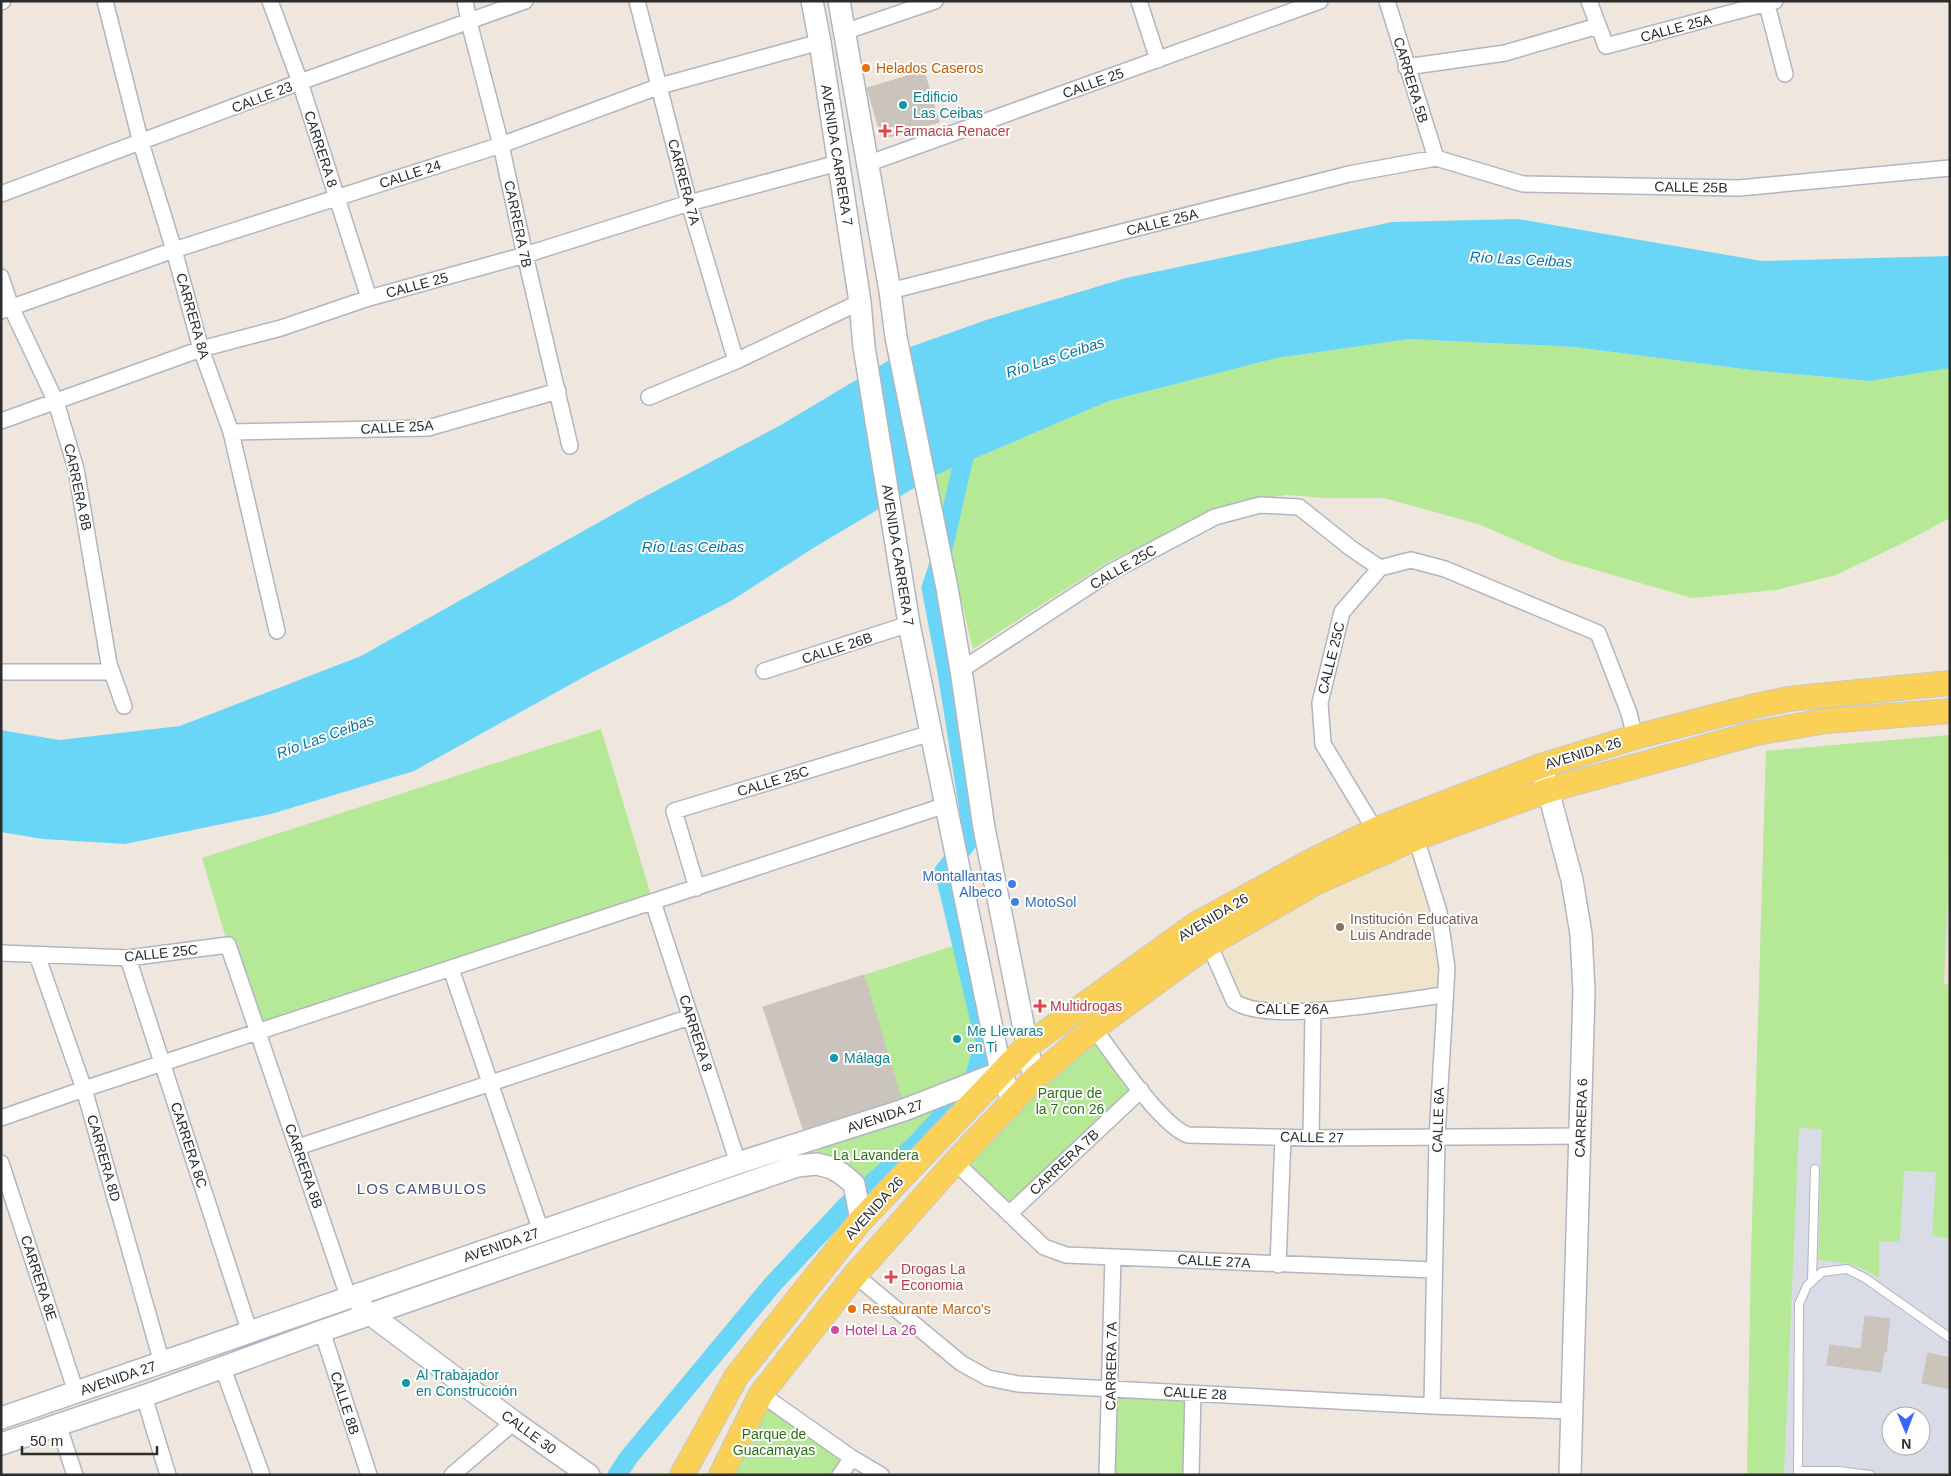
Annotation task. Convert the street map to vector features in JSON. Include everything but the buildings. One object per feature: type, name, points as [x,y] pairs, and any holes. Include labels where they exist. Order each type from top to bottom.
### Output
[{"type":"main road","name":"AVENIDA CARRERA 7","points":[[812,1],[860,302],[864,348],[910,624],[964,899],[1001,1072],[1013,1103]]},
{"type":"main road","name":"AVENIDA CARRERA 7","points":[[839,1],[890,291],[896,337],[947,588],[984,828],[1034,1080]]},
{"type":"main road","name":"AVENIDA 26","points":[[682,1475],[736,1377],[861,1220],[1027,1046],[1194,925],[1308,863],[1375,830],[1541,766],[1635,737],[1788,699],[1950,683]]},
{"type":"main road","name":"AVENIDA 26","points":[[721,1475],[761,1394],[855,1275],[955,1162],[1034,1080],[1094,1028],[1209,944],[1315,883],[1416,838],[1549,790],[1756,733],[1791,726],[1950,711]]},
{"type":"main road","name":"CARRERA 6","points":[[1541,766],[1572,880],[1581,934],[1584,991],[1570,1411],[1570,1475]]},
{"type":"main road","name":"AVENIDA 27","points":[[1,1418],[738,1163],[904,1110],[1001,1072]]},
{"type":"main road","name":"AVENIDA 27","points":[[1,1444],[144,1396],[222,1366],[797,1166],[817,1164],[832,1168],[842,1174],[855,1190],[861,1220]]},
{"type":"main road","name":"CALLE 30","points":[[349,1299],[514,1422],[589,1475]]},
{"type":"street","name":"CARRERA 8A","points":[[105,1],[141,143],[174,250],[201,349],[231,432],[277,631]]},
{"type":"street","name":"CARRERA 8","points":[[270,1],[300,82],[369,298]]},
{"type":"street","name":"CARRERA 7B","points":[[465,1],[501,144],[570,446]]},
{"type":"street","name":"CALLE 23","points":[[1,194],[300,82],[525,1]]},
{"type":"street","name":"CARRERA 7A","points":[[637,1],[689,203],[736,361]]},
{"type":"street","points":[[844,32],[935,1]]},
{"type":"street","points":[[1139,1],[1158,60]]},
{"type":"street","name":"CALLE 25","points":[[867,164],[1320,1]]},
{"type":"street","name":"CARRERA 5B","points":[[1387,1],[1406,67],[1436,158]]},
{"type":"street","points":[[1406,67],[1505,53],[1598,26],[1589,1]]},
{"type":"street","points":[[1769,2],[1785,74]]},
{"type":"street","name":"CALLE 25A","points":[[1598,26],[1606,46],[1769,2]]},
{"type":"street","name":"CALLE 24","points":[[6,309],[174,250],[501,144],[660,86],[820,42]]},
{"type":"street","name":"CALLE 25A","points":[[890,291],[1349,174],[1436,158]]},
{"type":"street","name":"CALLE 25B","points":[[1436,158],[1523,184],[1739,188],[1950,168]]},
{"type":"street","name":"CALLE 25","points":[[1,421],[201,349],[281,328],[369,298],[525,255],[689,203],[838,163]]},
{"type":"street","name":"CARRERA 8B","points":[[1,277],[6,309],[56,402],[76,469],[112,672],[124,706]]},
{"type":"street","points":[[649,397],[736,361],[860,302]]},
{"type":"street","name":"CALLE 25A","points":[[231,432],[428,428],[558,391]]},
{"type":"street","name":"CALLE 25C","points":[[961,670],[1109,573],[1215,517],[1260,505],[1300,507],[1380,568],[1342,612],[1320,703],[1323,744],[1375,830]]},
{"type":"street","points":[[1380,568],[1410,560],[1445,569],[1598,633],[1629,713],[1635,737]]},
{"type":"street","name":"CALLE 26B","points":[[764,671],[910,624]]},
{"type":"street","points":[[1,672],[112,672]]},
{"type":"street","name":"CALLE 25C","points":[[697,888],[674,811],[931,733]]},
{"type":"street","points":[[1,1118],[162,1063],[258,1033],[946,805]]},
{"type":"street","name":"CALLE 6A","points":[[1416,838],[1439,912],[1447,968],[1437,1137],[1433,1270],[1432,1406]]},
{"type":"street","name":"CARRERA 8","points":[[653,902],[738,1163]]},
{"type":"street","name":"CALLE 26A","points":[[1209,944],[1234,1001],[1240,1006],[1269,1011],[1313,1012],[1444,995]]},
{"type":"street","name":"CALLE 25C","points":[[1,953],[37,956],[128,958],[228,945],[258,1033]]},
{"type":"street","name":"CARRERA 8D","points":[[37,956],[84,1089],[162,1363]]},
{"type":"street","name":"CARRERA 8C","points":[[128,958],[250,1333]]},
{"type":"street","points":[[451,969],[540,1231]]},
{"type":"street","points":[[1311,1138],[1313,1012]]},
{"type":"street","points":[[298,1147],[690,1017]]},
{"type":"street","name":"CALLE 27","points":[[1094,1028],[1140,1090],[1170,1125],[1179,1133],[1188,1136],[1311,1138],[1580,1136]]},
{"type":"street","name":"CARRERA 8B","points":[[258,1033],[349,1299]]},
{"type":"street","name":"CARRERA 7B","points":[[1009,1214],[1140,1090]]},
{"type":"street","points":[[1278,1264],[1283,1137]]},
{"type":"street","name":"CALLE 27A","points":[[955,1162],[1044,1247],[1066,1256],[1433,1270]]},
{"type":"street","name":"CARRERA 8E","points":[[1,1163],[76,1392]]},
{"type":"street","name":"CARRERA 7A","points":[[1107,1475],[1111,1389],[1113,1257]]},
{"type":"street","name":"CALLE 28","points":[[855,1275],[961,1363],[988,1378],[1018,1384],[1432,1406],[1570,1411]]},
{"type":"street","name":"CALLE 8B","points":[[322,1331],[369,1475]]},
{"type":"street","points":[[222,1366],[262,1475]]},
{"type":"street","points":[[1191,1475],[1193,1393]]},
{"type":"street","points":[[761,1394],[852,1458],[881,1475]]},
{"type":"street","points":[[144,1396],[168,1475]]},
{"type":"street","points":[[452,1475],[514,1422]]},
{"type":"street","points":[[58,1424],[75,1475]]},
{"type":"street","points":[[840,1475],[852,1458]]},
{"type":"lane","points":[[1812,1281],[1815,1168]]},
{"type":"lane","points":[[1870,1475],[1839,1471],[1798,1473],[1799,1304],[1807,1286],[1822,1272],[1847,1269],[1864,1278],[1950,1338]]},
{"type":"shaded area","points":[[1950,735],[1950,902],[1944,984],[1950,985],[1950,1475],[1747,1475],[1751,1259],[1766,751]]},
{"type":"shaded area","name":"Institución Educativa Luis Andrade","points":[[1416,838],[1429,875],[1444,995],[1313,1011],[1234,1001],[1209,944]]},
{"type":"shaded area","points":[[1950,902],[1950,985],[1944,984]]},
{"type":"green space","points":[[1410,339],[1574,347],[1751,370],[1870,381],[1950,367],[1950,518],[1836,575],[1776,590],[1692,598],[1561,560],[1481,525],[1384,498],[1324,498],[1287,495],[1236,502],[1108,562],[973,649],[960,596],[936,475],[1109,401],[1277,358]]},
{"type":"green space","points":[[601,729],[653,902],[258,1033],[228,945],[202,858]]},
{"type":"green space","points":[[1950,735],[1950,833],[1944,984],[1950,985],[1950,1239],[1932,1235],[1936,1172],[1904,1171],[1900,1241],[1879,1242],[1879,1278],[1871,1273],[1843,1263],[1818,1260],[1822,1129],[1799,1128],[1784,1475],[1747,1475],[1751,1259],[1766,751]]},
{"type":"green space","name":"La Lavandera","points":[[974,939],[1001,1072],[937,1099],[953,1122],[861,1220],[857,1185],[827,1162],[807,1142],[904,1110],[864,975]]},
{"type":"green space","name":"Parque de la 7 con 26","points":[[1094,1028],[1141,1090],[1009,1214],[955,1162]]},
{"type":"green space","points":[[1111,1389],[1193,1393],[1191,1475],[1107,1475]]},
{"type":"green space","name":"Parque de Guacamayas","points":[[761,1394],[852,1458],[840,1475],[721,1475]]},
{"type":"water","name":"Río Las Ceibas","points":[[1518,219],[1762,261],[1950,256],[1950,368],[1870,381],[1751,370],[1574,347],[1410,339],[1277,358],[1109,401],[936,475],[815,547],[731,601],[591,673],[414,771],[271,814],[125,844],[43,839],[1,832],[1,730],[59,740],[180,726],[361,656],[642,498],[779,426],[913,346],[989,319],[1126,278],[1392,222]]},
{"type":"waterway","points":[[617,1475],[629,1457],[772,1285],[847,1205],[915,1145],[972,1084],[985,1042],[944,871],[973,836],[947,672],[931,588],[941,558],[968,440]]},
{"type":"place","name":"Helados Caseros","points":[[866,68]]},
{"type":"place","name":"Edificio Las Ceibas","points":[[903,105]]},
{"type":"place","name":"Farmacia Renacer","points":[[885,131]]},
{"type":"place","name":"Montallantas Albeco","points":[[1012,884]]},
{"type":"place","name":"MotoSol","points":[[1015,902]]},
{"type":"place","name":"Institución Educativa Luis Andrade","points":[[1340,927]]},
{"type":"place","name":"Multidrogas","points":[[1040,1006]]},
{"type":"place","name":"Me Llevaras en Ti","points":[[957,1039]]},
{"type":"place","name":"Málaga","points":[[834,1058]]},
{"type":"place","name":"Drogas La Economia","points":[[891,1277]]},
{"type":"place","name":"Restaurante Marco's","points":[[852,1309]]},
{"type":"place","name":"Hotel La 26","points":[[835,1330]]},
{"type":"place","name":"Al Trabajador en Construcción","points":[[406,1383]]},
{"type":"district","name":"LOS CAMBULOS","points":[[422,1188]]}]
